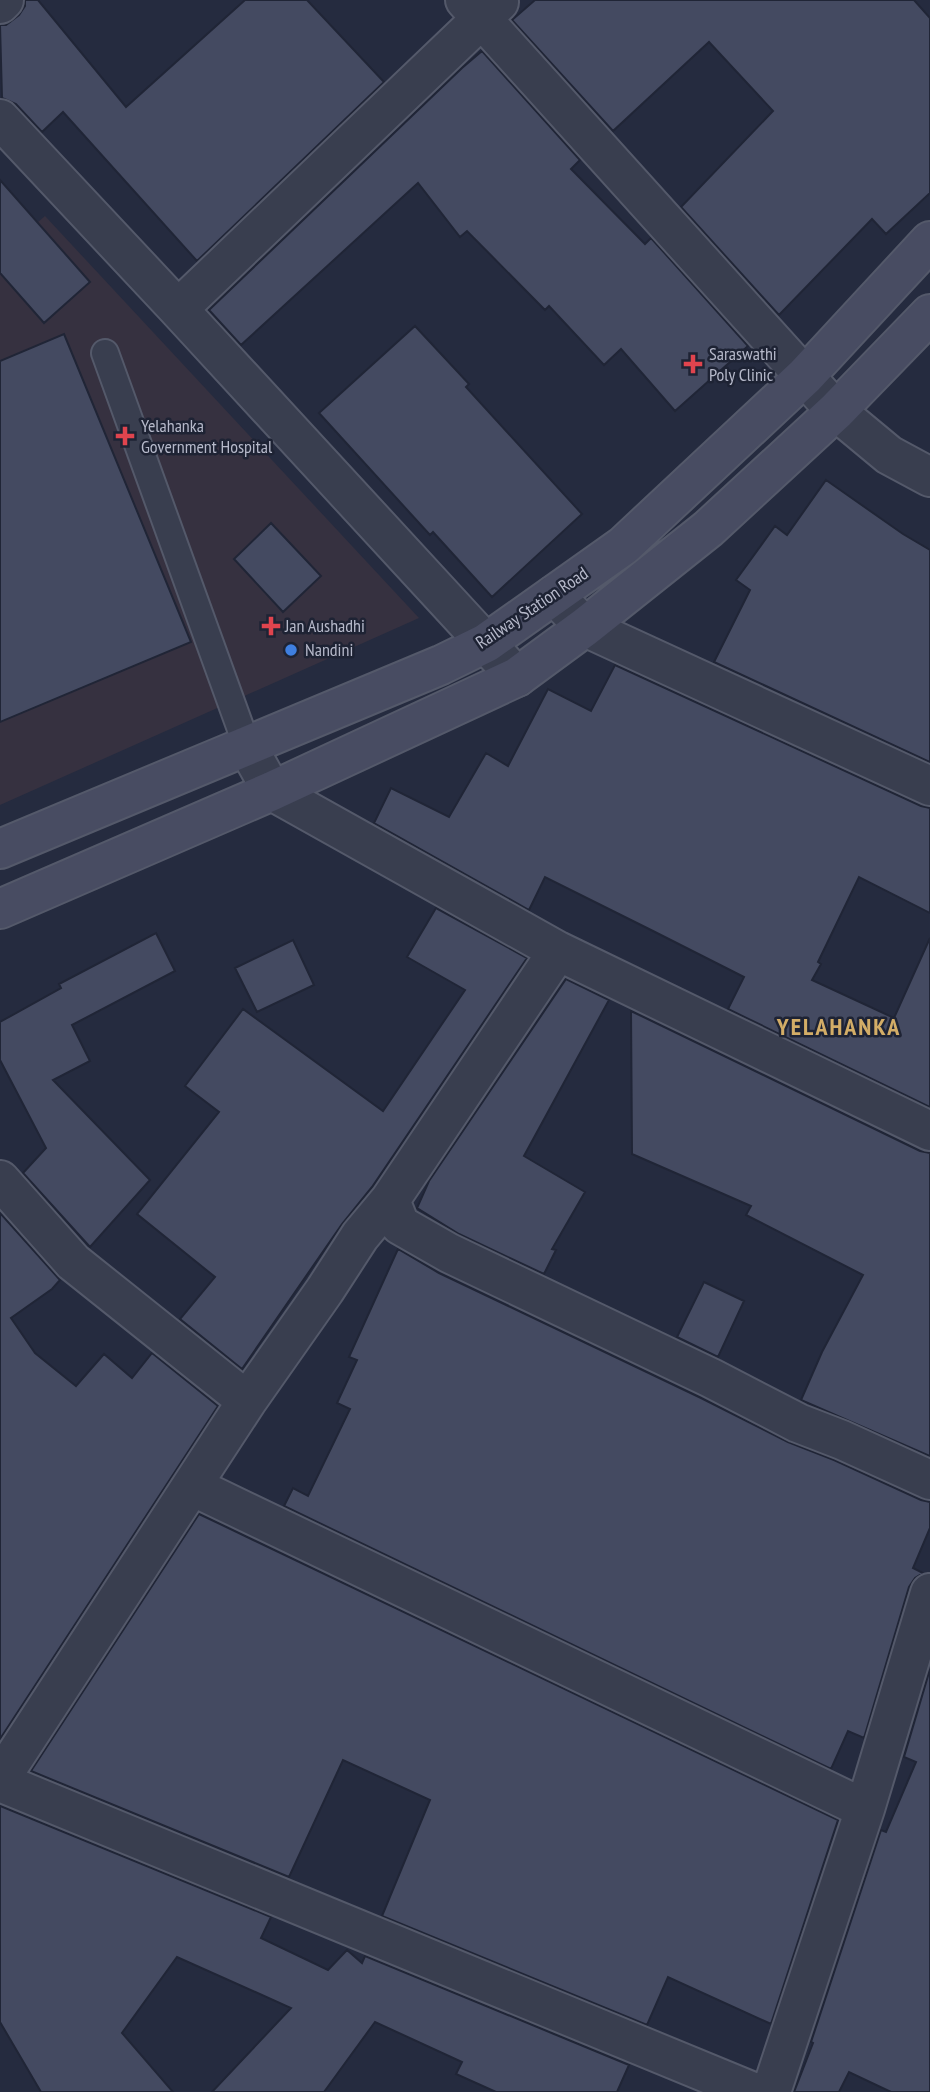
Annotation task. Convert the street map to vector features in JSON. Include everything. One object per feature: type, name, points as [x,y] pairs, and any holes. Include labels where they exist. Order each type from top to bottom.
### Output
[{"type":"street","points":[[0,4],[4,0]]},
{"type":"street","points":[[178,309],[483,6],[836,411],[889,455],[930,477]]},
{"type":"street","points":[[0,119],[517,677]]},
{"type":"street","name":"Railway Station Road","points":[[0,849],[441,665],[486,643],[623,545],[805,376],[930,241]]},
{"type":"street","points":[[0,909],[272,791],[517,677],[708,529],[836,411],[930,314]]},
{"type":"street","points":[[554,595],[584,627],[930,786]]},
{"type":"street","points":[[247,746],[272,791],[558,951],[930,1131]]},
{"type":"street","points":[[558,951],[390,1200],[360,1236],[247,1401],[0,1780],[753,2092]]},
{"type":"street","points":[[0,1180],[73,1262],[247,1401]]},
{"type":"street","points":[[390,1200],[400,1225],[449,1253],[711,1378],[798,1423],[930,1480]]},
{"type":"street","points":[[192,1486],[865,1809]]},
{"type":"street","points":[[771,2092],[865,1809],[930,1593]]},
{"type":"lane","points":[[105,353],[247,746]]},
{"type":"shaded area","name":"Yelahanka Government Hospital","points":[[45,216],[419,618],[0,805],[0,255]]},
{"type":"building","points":[[25,0],[38,0],[126,107],[245,0],[307,0],[384,82],[197,261],[63,112],[42,132],[16,104],[2,98],[0,25],[6,25],[19,15],[25,6]]},
{"type":"building","points":[[535,0],[914,0],[930,18],[930,193],[886,234],[872,219],[779,315],[681,207],[773,111],[709,42],[613,131],[512,20]]},
{"type":"building","points":[[482,51],[580,160],[571,169],[645,244],[651,238],[748,346],[675,411],[621,349],[604,365],[549,306],[545,310],[467,231],[460,237],[418,183],[241,345],[209,310]]},
{"type":"building","points":[[0,180],[90,282],[44,323],[0,273]]},
{"type":"building","points":[[415,326],[469,384],[466,387],[582,514],[492,597],[433,532],[430,535],[319,413]]},
{"type":"building","points":[[64,334],[191,642],[0,722],[0,361]]},
{"type":"building","points":[[826,480],[930,550],[930,762],[714,662],[750,590],[736,580],[775,526],[787,535]]},
{"type":"building","points":[[271,523],[321,576],[283,612],[234,559]]},
{"type":"building","points":[[615,665],[930,808],[930,913],[859,877],[812,980],[894,1018],[930,938],[930,1107],[728,1009],[744,977],[545,877],[529,910],[374,823],[391,788],[449,817],[486,753],[508,766],[548,689],[591,711]]},
{"type":"building","points":[[436,908],[527,958],[372,1187],[342,1224],[242,1369],[180,1319],[215,1277],[137,1214],[219,1112],[185,1086],[243,1009],[383,1111],[465,990],[407,957]]},
{"type":"building","points":[[156,933],[175,971],[72,1025],[90,1061],[53,1080],[150,1180],[90,1247],[23,1173],[46,1148],[0,1060],[0,1022],[61,988],[59,984]]},
{"type":"building","points":[[293,940],[314,985],[257,1012],[235,968]]},
{"type":"building","points":[[566,979],[609,1000],[524,1156],[585,1192],[552,1249],[556,1250],[544,1274],[459,1234],[417,1208],[429,1181]]},
{"type":"building","points":[[631,1011],[920,1151],[930,1153],[930,1456],[801,1400],[822,1352],[863,1275],[746,1215],[751,1206],[632,1154]]},
{"type":"building","points":[[0,1213],[60,1280],[52,1289],[11,1318],[35,1353],[76,1386],[104,1354],[132,1378],[152,1353],[218,1406],[0,1739]]},
{"type":"building","points":[[398,1249],[439,1273],[788,1442],[930,1502],[930,1528],[913,1568],[923,1573],[915,1578],[909,1587],[864,1738],[848,1731],[831,1769],[284,1506],[293,1488],[308,1496],[350,1409],[337,1403],[357,1360],[349,1357]]},
{"type":"building","points":[[704,1282],[744,1301],[718,1357],[677,1337]]},
{"type":"building","points":[[199,1514],[838,1820],[771,2024],[668,1977],[647,2025],[382,1916],[430,1800],[343,1760],[289,1877],[31,1771]]},
{"type":"building","points":[[930,1669],[930,2092],[891,2092],[849,2072],[839,2092],[794,2092],[813,2043],[811,2042],[881,1830],[886,1832],[916,1762],[904,1757]]},
{"type":"building","points":[[0,1806],[271,1917],[261,1938],[328,1970],[347,1950],[362,1963],[365,1956],[629,2065],[617,2092],[496,2092],[456,2074],[462,2062],[375,2022],[324,2092],[212,2092],[291,2008],[177,1957],[122,2033],[173,2092],[41,2092],[0,2022]]},
{"type":"place","name":"Saraswathi Poly Clinic","points":[[693,364]]},
{"type":"place","name":"Yelahanka Government Hospital","points":[[125,436]]},
{"type":"place","name":"Jan Aushadhi","points":[[271,626]]},
{"type":"place","name":"Nandini","points":[[291,650]]},
{"type":"district","name":"YELAHANKA","points":[[839,1027]]}]
